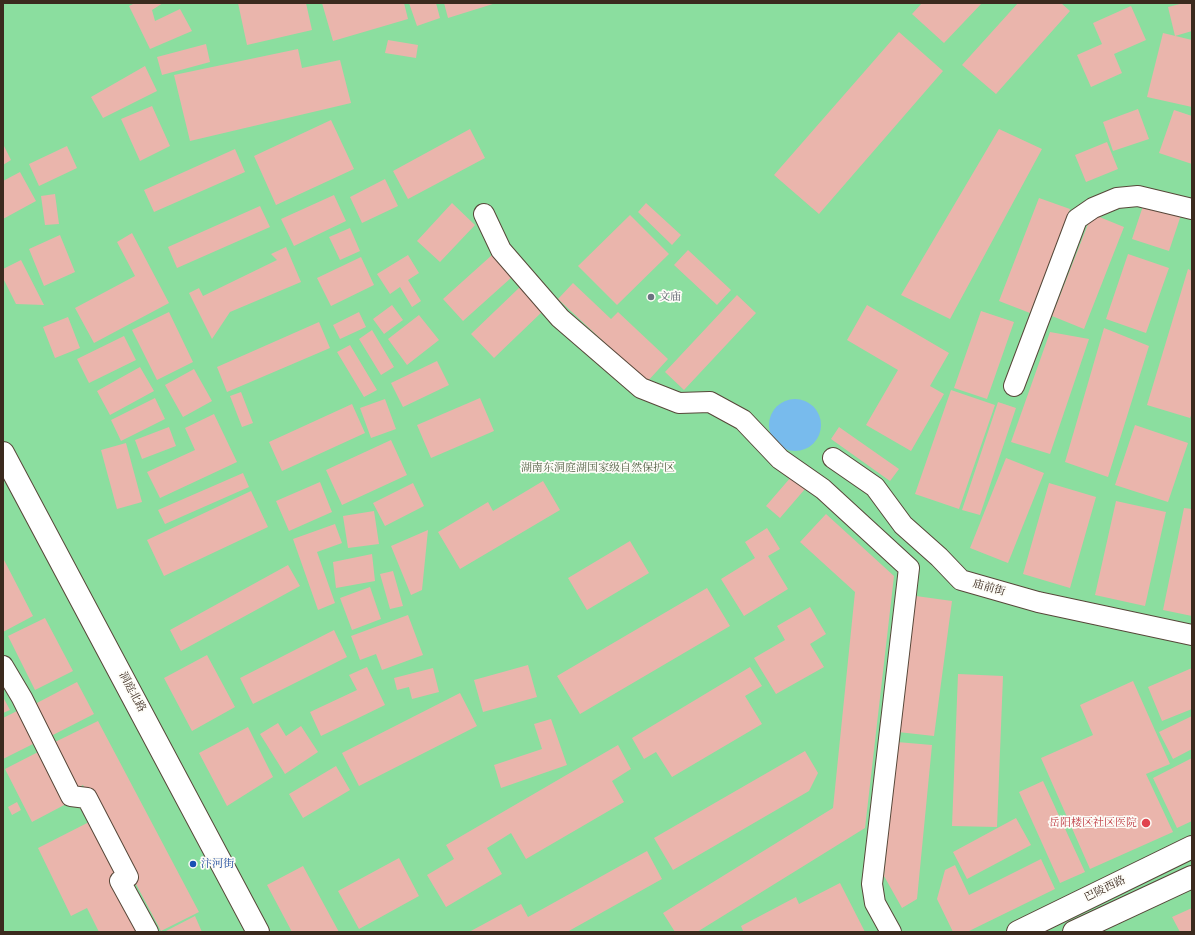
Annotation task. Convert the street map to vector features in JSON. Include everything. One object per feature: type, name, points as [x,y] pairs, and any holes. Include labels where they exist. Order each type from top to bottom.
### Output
[{"type":"main road","name":"洞庭北路","points":[[3,453],[258,932]]},
{"type":"main road","name":"洞庭北路","points":[[3,476],[246,932]]},
{"type":"main road","name":"巴陵西路","points":[[1018,932],[1192,847]]},
{"type":"main road","points":[[1074,932],[1192,877]]},
{"type":"street","points":[[1014,386],[1077,219],[1093,208],[1117,198],[1131,196],[1138,196],[1192,209]]},
{"type":"street","points":[[484,214],[501,250],[560,318],[641,388],[679,403],[710,402],[743,420],[780,459],[823,489],[909,568],[872,884],[875,902],[891,932]]},
{"type":"street","name":"庙前街","points":[[833,458],[875,487],[903,525],[939,557],[961,580],[1038,602],[1192,635]]},
{"type":"street","points":[[3,666],[22,698],[71,796],[87,798],[128,877],[120,881],[148,932]]},
{"type":"green space","name":"湖南东洞庭湖国家级自然保护区","points":[[3,3],[1192,3],[1192,932],[3,932]]},
{"type":"water","points":[[790,399],[800,399],[814,406],[821,420],[821,430],[814,444],[800,451],[790,451],[780,447],[773,440],[769,430],[769,420],[773,410],[780,403]]},
{"type":"building","points":[[135,3],[163,3],[152,10],[155,21],[180,9],[192,31],[150,49],[129,6]]},
{"type":"building","points":[[238,3],[306,3],[312,30],[247,45]]},
{"type":"building","points":[[322,3],[404,3],[408,19],[333,41]]},
{"type":"building","points":[[409,3],[436,3],[440,18],[417,26]]},
{"type":"building","points":[[444,3],[496,3],[448,18]]},
{"type":"building","points":[[922,3],[982,3],[944,43],[912,14]]},
{"type":"building","points":[[1018,3],[1061,3],[1070,11],[996,94],[962,65]]},
{"type":"building","points":[[1184,3],[1192,3],[1192,31],[1175,36],[1168,7]]},
{"type":"building","points":[[1131,6],[1146,40],[1114,54],[1122,73],[1091,87],[1077,55],[1102,44],[1093,23]]},
{"type":"building","points":[[899,32],[943,71],[819,214],[774,175]]},
{"type":"building","points":[[1163,33],[1192,40],[1192,107],[1147,97]]},
{"type":"building","points":[[388,40],[418,45],[416,58],[385,53]]},
{"type":"building","points":[[206,44],[210,62],[162,75],[157,57]]},
{"type":"building","points":[[298,49],[302,68],[340,60],[351,103],[190,141],[174,75]]},
{"type":"building","points":[[145,66],[157,91],[103,118],[91,97]]},
{"type":"building","points":[[152,106],[170,146],[140,161],[121,119]]},
{"type":"building","points":[[1138,109],[1149,139],[1113,151],[1103,122]]},
{"type":"building","points":[[1174,110],[1192,116],[1192,164],[1159,153]]},
{"type":"building","points":[[331,120],[354,169],[276,205],[254,156]]},
{"type":"building","points":[[470,129],[485,158],[408,199],[393,171]]},
{"type":"building","points":[[999,129],[1042,149],[950,319],[901,295]]},
{"type":"building","points":[[1107,142],[1118,169],[1086,182],[1075,155]]},
{"type":"building","points":[[3,144],[11,160],[3,165]]},
{"type":"building","points":[[67,146],[77,168],[39,186],[29,164]]},
{"type":"building","points":[[235,149],[245,172],[154,212],[144,190]]},
{"type":"building","points":[[20,172],[36,201],[3,219],[3,181]]},
{"type":"building","points":[[385,179],[398,206],[362,223],[350,197]]},
{"type":"building","points":[[55,194],[59,224],[45,225],[41,196]]},
{"type":"building","points":[[334,195],[346,221],[294,246],[281,219]]},
{"type":"building","points":[[1039,198],[1070,209],[1030,313],[999,301]]},
{"type":"building","points":[[452,203],[475,225],[440,262],[417,241]]},
{"type":"building","points":[[646,203],[681,235],[672,245],[638,212]]},
{"type":"building","points":[[1144,203],[1181,215],[1169,251],[1132,239]]},
{"type":"building","points":[[260,206],[270,227],[177,268],[168,247]]},
{"type":"building","points":[[1092,214],[1124,227],[1084,329],[1052,316]]},
{"type":"building","points":[[630,215],[669,254],[617,305],[578,266]]},
{"type":"building","points":[[350,228],[360,251],[340,260],[329,237]]},
{"type":"building","points":[[132,233],[169,303],[94,343],[75,308],[135,276],[117,242]]},
{"type":"building","points":[[60,235],[75,272],[44,286],[29,249]]},
{"type":"building","points":[[286,247],[301,282],[230,312],[212,339],[189,293],[199,288],[203,296],[277,260],[271,254]]},
{"type":"building","points":[[688,250],[731,290],[717,305],[674,265]]},
{"type":"building","points":[[1128,254],[1169,268],[1146,333],[1106,319]]},
{"type":"building","points":[[408,255],[419,273],[408,280],[421,301],[412,307],[400,287],[390,294],[377,274]]},
{"type":"building","points":[[492,255],[512,277],[463,321],[443,299]]},
{"type":"building","points":[[361,257],[374,285],[331,306],[317,278]]},
{"type":"building","points":[[21,260],[44,305],[16,304],[3,278],[3,269]]},
{"type":"building","points":[[1188,269],[1192,271],[1192,413],[1190,418],[1147,405]]},
{"type":"building","points":[[573,283],[611,319],[618,312],[668,359],[647,382],[558,299]]},
{"type":"building","points":[[520,287],[543,311],[494,358],[471,334]]},
{"type":"building","points":[[737,295],[756,313],[684,390],[665,372]]},
{"type":"building","points":[[392,305],[403,320],[384,334],[373,319]]},
{"type":"building","points":[[867,305],[949,353],[930,386],[944,394],[911,451],[866,425],[898,370],[847,340]]},
{"type":"building","points":[[981,311],[1014,322],[987,399],[954,388]]},
{"type":"building","points":[[169,312],[193,362],[157,380],[132,330]]},
{"type":"building","points":[[359,312],[366,327],[340,339],[333,325]]},
{"type":"building","points":[[419,315],[439,340],[407,365],[388,339]]},
{"type":"building","points":[[68,317],[80,348],[55,358],[43,327]]},
{"type":"building","points":[[319,322],[330,348],[227,392],[217,367]]},
{"type":"building","points":[[1104,328],[1149,346],[1108,477],[1065,462]]},
{"type":"building","points":[[372,330],[394,367],[381,375],[359,339]]},
{"type":"building","points":[[1050,332],[1089,339],[1050,454],[1011,442]]},
{"type":"building","points":[[124,336],[136,360],[89,383],[77,359]]},
{"type":"building","points":[[350,345],[377,390],[364,397],[337,352]]},
{"type":"building","points":[[437,361],[449,385],[403,407],[391,383]]},
{"type":"building","points":[[140,367],[154,391],[110,415],[97,391]]},
{"type":"building","points":[[194,369],[212,401],[183,417],[165,385]]},
{"type":"building","points":[[951,390],[995,405],[959,509],[915,494]]},
{"type":"building","points":[[241,392],[253,423],[242,427],[230,396]]},
{"type":"building","points":[[155,398],[165,419],[121,441],[111,420]]},
{"type":"building","points":[[480,398],[494,431],[431,458],[417,425]]},
{"type":"building","points":[[385,399],[396,429],[371,438],[360,408]]},
{"type":"building","points":[[998,402],[1016,408],[980,515],[962,510]]},
{"type":"building","points":[[352,404],[365,433],[282,471],[269,442]]},
{"type":"building","points":[[214,414],[237,462],[160,498],[147,472],[195,450],[185,428]]},
{"type":"building","points":[[1135,425],[1188,443],[1168,502],[1115,485]]},
{"type":"building","points":[[169,427],[176,446],[142,459],[135,440]]},
{"type":"building","points":[[839,427],[899,469],[890,481],[831,439]]},
{"type":"building","points":[[391,440],[407,475],[342,505],[326,470]]},
{"type":"building","points":[[126,443],[142,502],[117,509],[101,450]]},
{"type":"building","points":[[1006,458],[1044,473],[1008,563],[970,548]]},
{"type":"building","points":[[243,473],[249,487],[165,524],[158,510]]},
{"type":"building","points":[[791,477],[805,489],[780,518],[766,506]]},
{"type":"building","points":[[543,481],[560,510],[460,569],[438,532],[488,502],[493,511]]},
{"type":"building","points":[[320,482],[332,512],[289,531],[276,501]]},
{"type":"building","points":[[413,483],[424,506],[385,526],[373,503]]},
{"type":"building","points":[[1049,483],[1096,497],[1070,588],[1023,574]]},
{"type":"building","points":[[251,491],[268,527],[164,576],[147,540]]},
{"type":"building","points":[[1116,501],[1166,512],[1145,606],[1095,595]]},
{"type":"building","points":[[1184,508],[1192,509],[1192,616],[1163,610]]},
{"type":"building","points":[[374,511],[379,544],[348,548],[343,516]]},
{"type":"building","points":[[826,514],[894,576],[865,828],[697,932],[675,932],[663,913],[833,808],[855,592],[800,542]]},
{"type":"building","points":[[335,524],[342,543],[317,552],[335,603],[318,610],[293,539]]},
{"type":"building","points":[[767,528],[780,549],[768,556],[788,589],[744,616],[721,579],[755,558],[745,542]]},
{"type":"building","points":[[428,530],[422,590],[411,595],[391,546]]},
{"type":"building","points":[[630,541],[649,573],[587,610],[568,578]]},
{"type":"building","points":[[372,554],[375,581],[336,588],[333,562]]},
{"type":"building","points":[[3,558],[33,616],[3,632]]},
{"type":"building","points":[[288,565],[300,586],[181,651],[170,630]]},
{"type":"building","points":[[393,571],[403,606],[390,609],[380,574]]},
{"type":"building","points":[[370,587],[381,619],[352,630],[340,598]]},
{"type":"building","points":[[707,588],[730,626],[580,714],[557,676]]},
{"type":"building","points":[[916,596],[952,601],[934,736],[898,732]]},
{"type":"building","points":[[810,607],[826,634],[810,644],[824,667],[776,694],[754,658],[785,640],[777,626]]},
{"type":"building","points":[[408,615],[423,655],[382,670],[376,654],[360,660],[351,636]]},
{"type":"building","points":[[45,618],[73,671],[35,690],[8,636]]},
{"type":"building","points":[[334,630],[347,657],[253,704],[240,678]]},
{"type":"building","points":[[207,655],[235,707],[192,731],[164,678]]},
{"type":"building","points":[[528,665],[537,697],[483,712],[474,680]]},
{"type":"building","points":[[367,667],[385,705],[321,736],[310,712],[357,690],[349,675]]},
{"type":"building","points":[[750,667],[762,686],[745,696],[762,724],[672,777],[656,752],[644,759],[632,738]]},
{"type":"building","points":[[433,668],[439,692],[412,699],[409,687],[397,690],[394,678]]},
{"type":"building","points":[[1192,668],[1192,709],[1162,721],[1148,687]]},
{"type":"building","points":[[958,674],[1003,676],[997,827],[952,826]]},
{"type":"building","points":[[1133,681],[1170,764],[1146,774],[1173,832],[1090,869],[1041,758],[1093,735],[1080,705]]},
{"type":"building","points":[[77,682],[94,714],[51,736],[35,704]]},
{"type":"building","points":[[460,693],[477,726],[359,786],[342,753]]},
{"type":"building","points":[[3,697],[10,710],[3,713]]},
{"type":"building","points":[[19,710],[35,743],[3,759],[3,718]]},
{"type":"building","points":[[1192,716],[1192,749],[1173,759],[1159,732]]},
{"type":"building","points":[[551,719],[567,765],[501,788],[494,765],[542,749],[534,724]]},
{"type":"building","points":[[98,721],[199,912],[161,931],[83,785],[76,789],[53,743]]},
{"type":"building","points":[[278,723],[286,736],[301,726],[318,752],[285,774],[260,734]]},
{"type":"building","points":[[248,727],[273,777],[227,806],[199,753]]},
{"type":"building","points":[[897,742],[932,745],[917,899],[902,908],[884,876]]},
{"type":"building","points":[[618,745],[631,769],[612,781],[624,802],[526,859],[511,833],[487,848],[502,874],[446,907],[427,875],[454,859],[446,845]]},
{"type":"building","points":[[42,750],[68,803],[32,822],[5,769]]},
{"type":"building","points":[[805,751],[818,773],[809,791],[673,870],[654,838]]},
{"type":"building","points":[[1192,758],[1192,821],[1177,828],[1153,778]]},
{"type":"building","points":[[336,766],[350,790],[303,818],[289,794]]},
{"type":"building","points":[[1043,781],[1085,872],[1060,883],[1019,792]]},
{"type":"building","points":[[17,802],[21,810],[12,815],[8,807]]},
{"type":"building","points":[[1016,818],[1031,845],[967,879],[953,852]]},
{"type":"building","points":[[95,819],[123,876],[141,932],[99,932],[87,908],[71,916],[38,848]]},
{"type":"building","points":[[647,851],[662,879],[567,932],[469,932],[521,904],[528,917]]},
{"type":"building","points":[[399,858],[419,896],[359,929],[338,891]]},
{"type":"building","points":[[1041,859],[1055,889],[967,932],[953,932],[937,899],[945,870],[955,865],[969,895]]},
{"type":"building","points":[[303,866],[339,932],[292,932],[267,885]]},
{"type":"building","points":[[840,883],[865,932],[741,932],[743,931],[741,926],[796,897],[799,904]]},
{"type":"building","points":[[1192,908],[1192,932],[1180,932],[1172,917]]},
{"type":"building","points":[[195,916],[202,932],[164,932]]},
{"type":"place","name":"文庙","points":[[651,297]]},
{"type":"place","name":"岳阳楼区社区医院","points":[[1146,823]]},
{"type":"place","name":"汴河街","points":[[193,864]]}]
